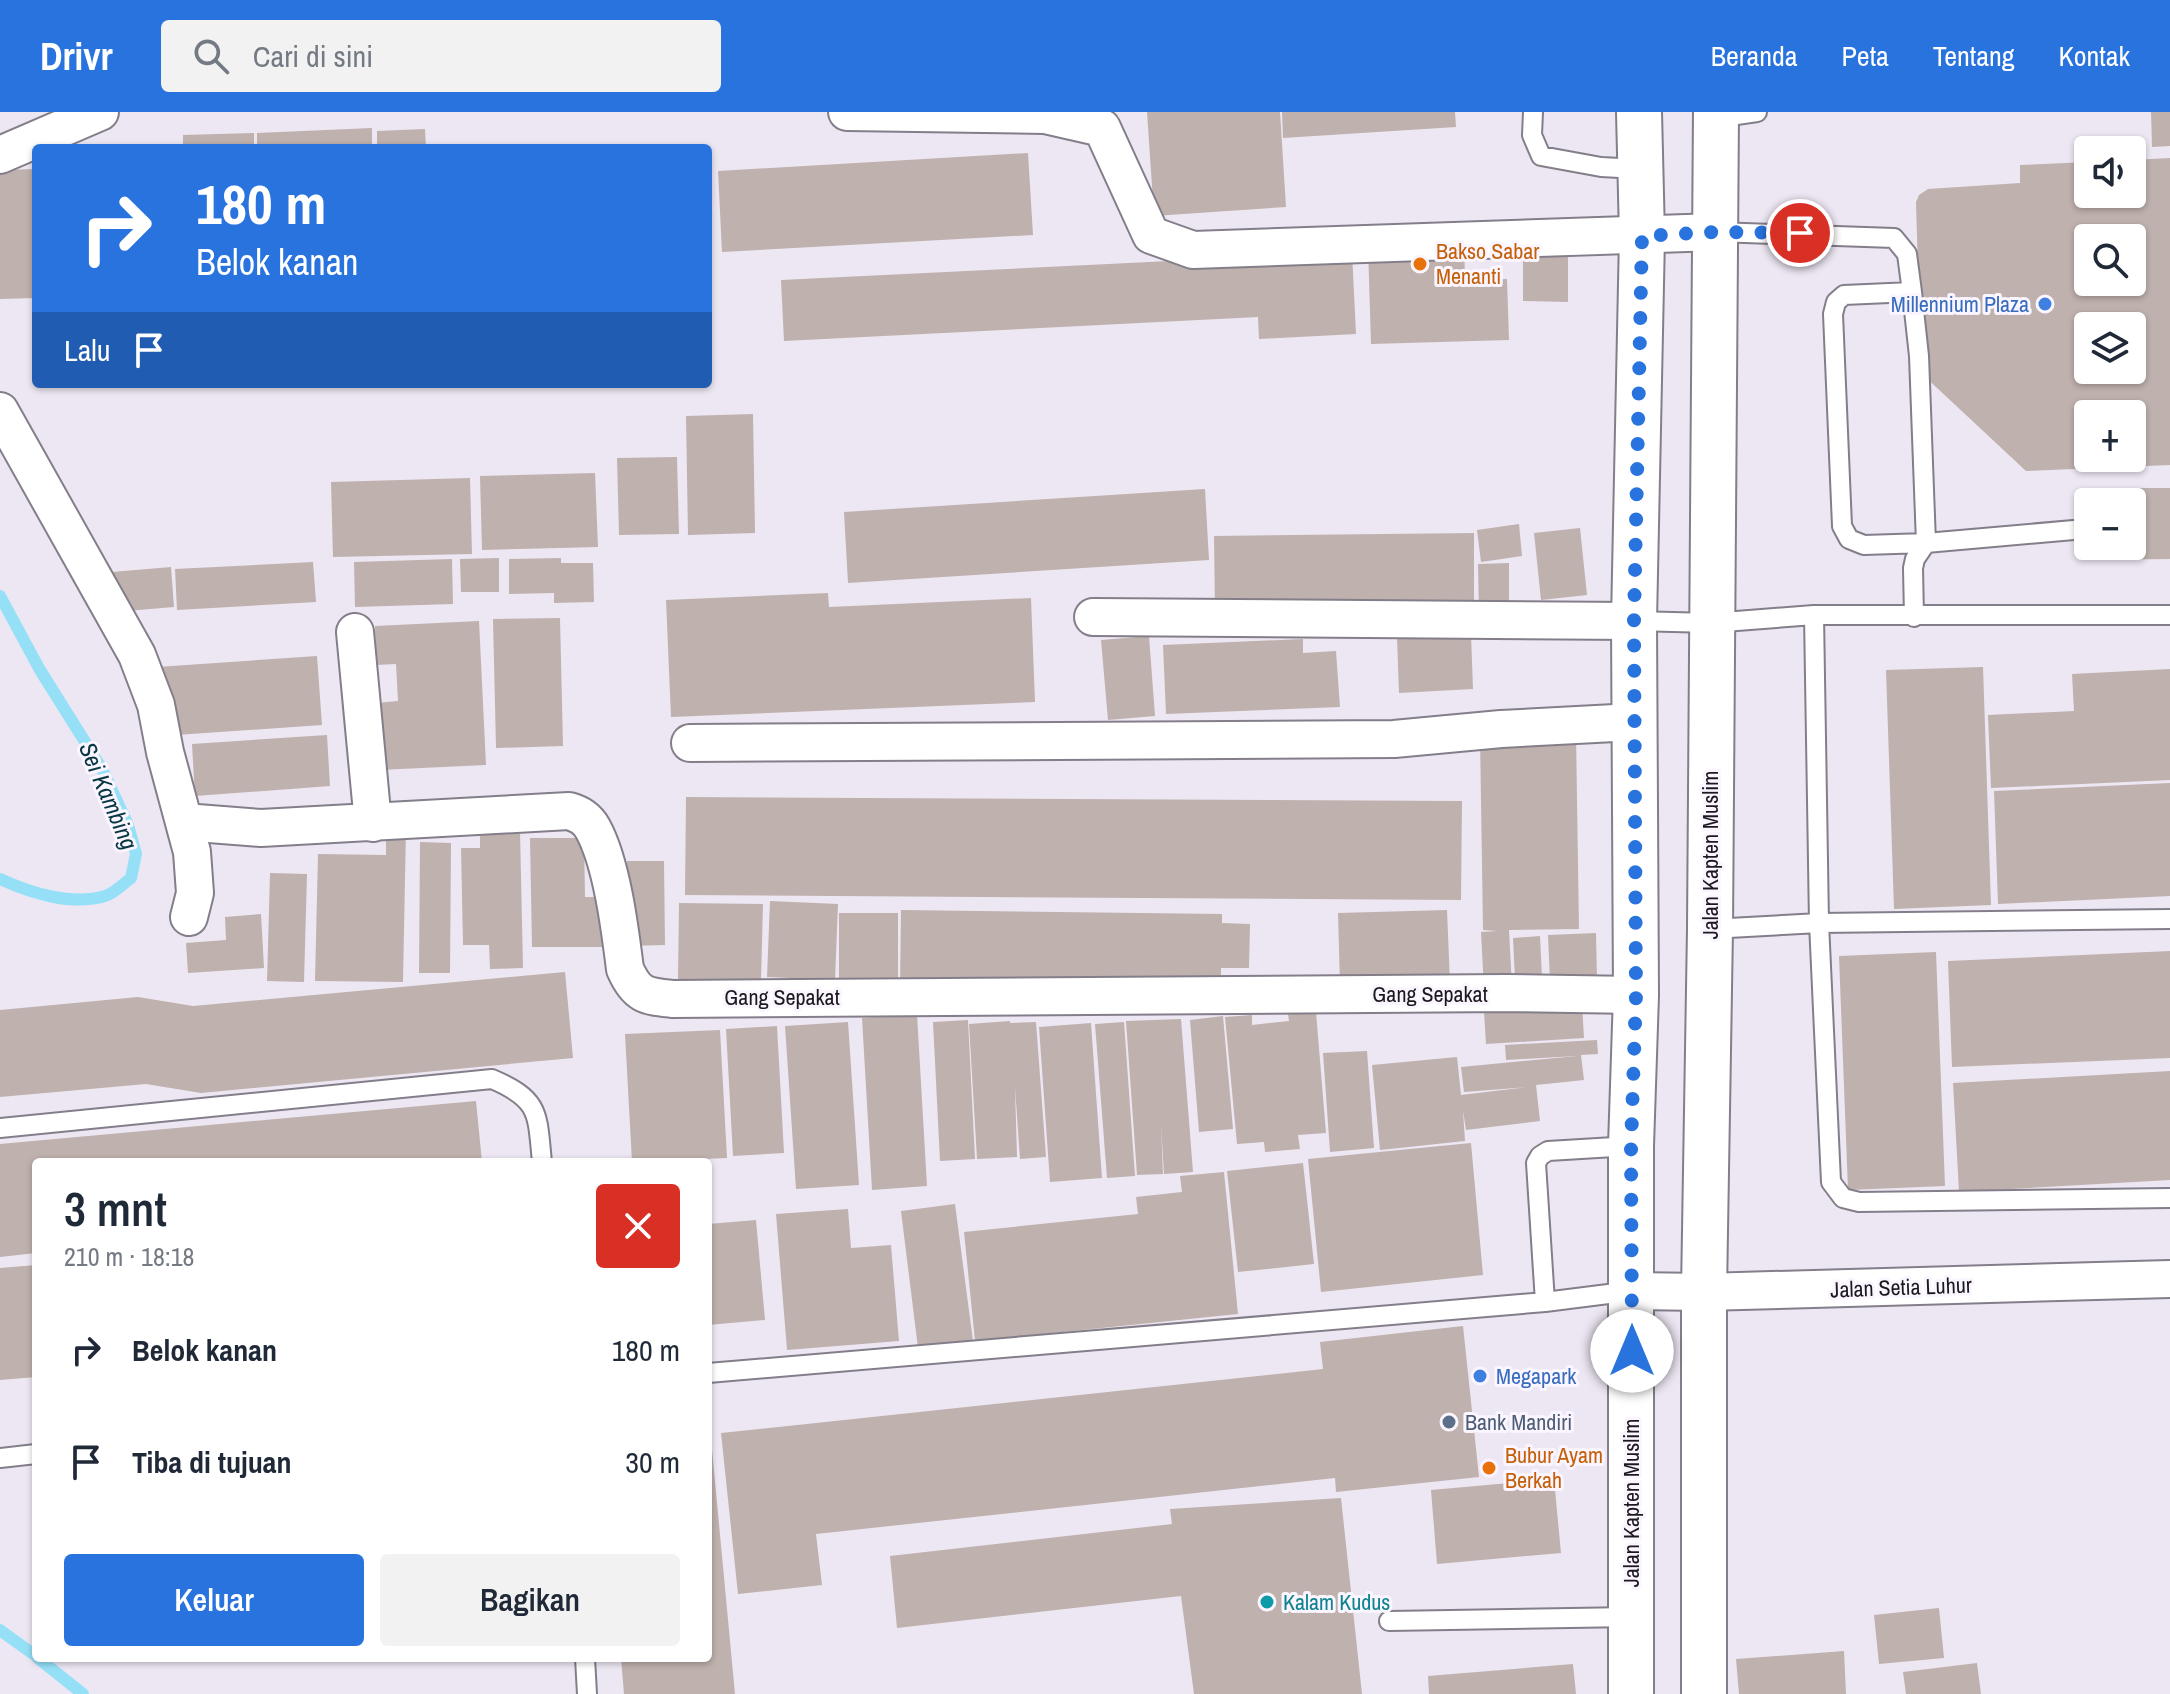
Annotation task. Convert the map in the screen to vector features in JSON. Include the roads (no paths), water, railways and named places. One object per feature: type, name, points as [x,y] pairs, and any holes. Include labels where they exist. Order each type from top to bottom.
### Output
[{"type":"main road","name":"Jalan Kapten Muslim","points":[[1631,1694],[1631,1146],[1636,995],[1634,621],[1642,236],[1639,112]]},
{"type":"main road","name":"Jalan Kapten Muslim","points":[[1704,1694],[1704,1292],[1716,232],[1730,114]]},
{"type":"street","points":[[0,155],[100,112]]},
{"type":"street","points":[[847,112],[1045,115],[1102,128],[1151,235],[1193,250],[1716,232]]},
{"type":"street","points":[[0,411],[137,655],[156,705],[165,752],[192,852],[195,893],[189,917]]},
{"type":"street","points":[[1093,617],[1634,621]]},
{"type":"street","points":[[355,632],[373,823]]},
{"type":"street","points":[[690,743],[1394,739],[1501,729],[1634,722]]},
{"type":"street","name":"Gang Sepakat","points":[[184,822],[261,828],[569,811],[581,814],[593,828],[605,864],[625,969],[632,984],[646,996],[673,999],[1507,993],[1636,995]]},
{"type":"street","name":"Jalan Setia Luhur","points":[[1632,1291],[1704,1292],[2170,1279]]},
{"type":"lane","points":[[1533,112],[1532,135],[1541,156],[1601,167],[1639,169]]},
{"type":"lane","points":[[1716,232],[1894,238],[1907,254],[1919,356],[1926,543],[1913,568],[1914,617]]},
{"type":"lane","points":[[1912,292],[1844,295],[1836,302],[1833,314],[1842,526],[1849,539],[1864,545],[1926,543],[2074,530]]},
{"type":"lane","points":[[1814,615],[1819,923],[1831,1182],[1843,1198],[1859,1202],[2170,1198]]},
{"type":"lane","points":[[1634,621],[1711,623],[1814,615],[2170,615]]},
{"type":"lane","points":[[1710,929],[1819,923],[2170,919]]},
{"type":"lane","points":[[0,1128],[492,1079],[515,1089],[530,1101],[537,1118],[542,1158]]},
{"type":"lane","points":[[1545,1302],[1536,1163],[1548,1151],[1631,1146]]},
{"type":"lane","points":[[712,1373],[1545,1302],[1632,1291]]},
{"type":"lane","points":[[0,1458],[32,1454]]},
{"type":"lane","points":[[1389,1621],[1631,1617]]},
{"type":"lane","points":[[585,1662],[587,1694]]},
{"type":"waterway","name":"Sei Kambing","points":[[0,596],[40,670],[102,769],[128,825],[136,854],[131,878],[112,893],[92,899],[51,896],[0,879]]},
{"type":"waterway","name":"Sei Kambing","points":[[0,1630],[32,1653]]},
{"type":"waterway","name":"Sei Kambing","points":[[43,1662],[83,1694]]},
{"type":"place","name":"Bakso Sabar Menanti","points":[[1420,264]]},
{"type":"place","name":"Millennium Plaza","points":[[2045,304]]},
{"type":"place","name":"Megapark","points":[[1480,1376]]},
{"type":"place","name":"Bank Mandiri","points":[[1449,1422]]},
{"type":"place","name":"Bubur Ayam Berkah","points":[[1489,1468]]},
{"type":"place","name":"Kalam Kudus","points":[[1267,1602]]}]
